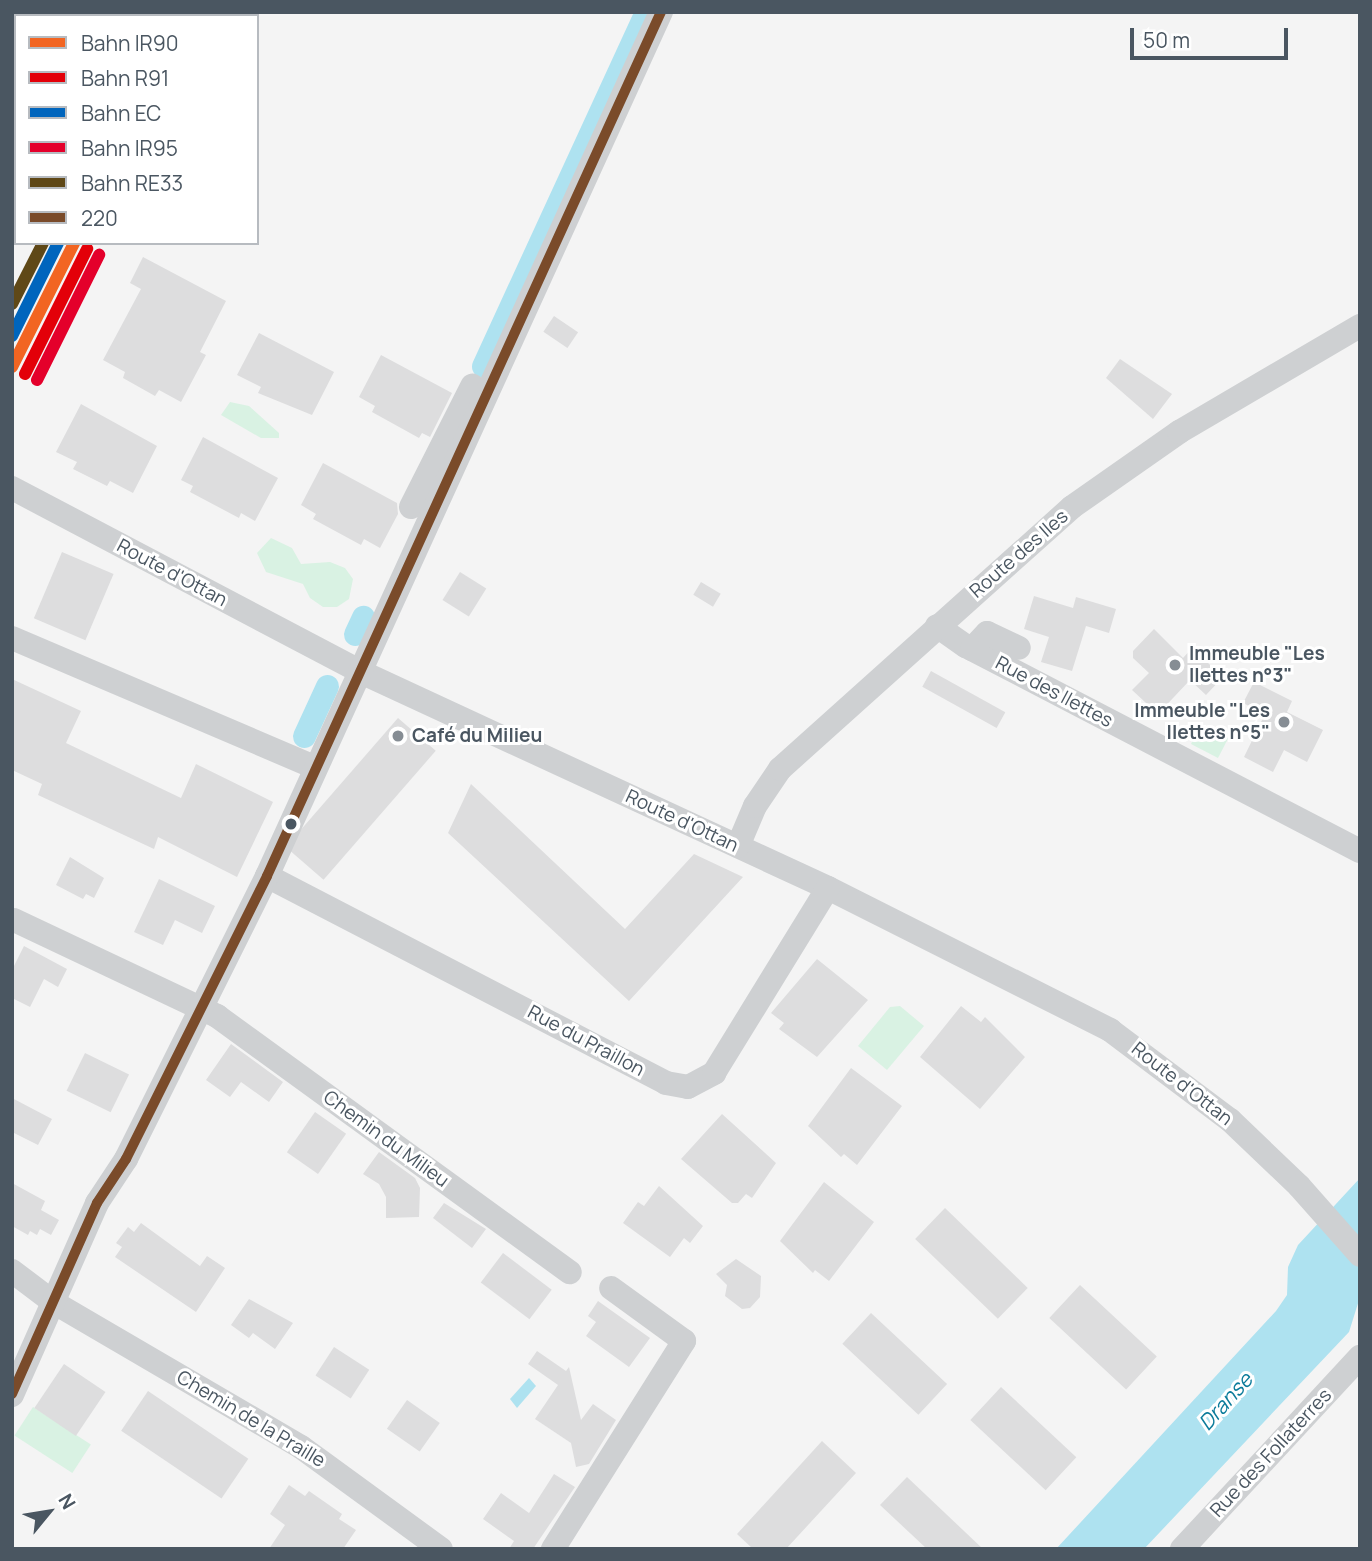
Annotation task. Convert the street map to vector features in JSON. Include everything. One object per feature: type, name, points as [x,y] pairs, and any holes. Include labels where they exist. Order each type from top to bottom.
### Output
[{"type":"street","points":[[12,1395],[97,1203],[126,1159],[267,876],[314,766],[361,672],[661,12]]},
{"type":"street","name":"Route des Iles","points":[[738,846],[755,806],[780,769],[937,626],[1107,481],[1360,326]]},
{"type":"street","points":[[411,507],[472,386]]},
{"type":"street","name":"Route d'Ottan","points":[[12,488],[361,672],[828,888],[1110,1030],[1186,1084],[1299,1186],[1360,1255]]},
{"type":"street","name":"Rue des Ilettes","points":[[937,626],[972,649],[1360,851]]},
{"type":"street","points":[[972,649],[987,633],[1019,648]]},
{"type":"street","points":[[12,638],[314,766]]},
{"type":"street","name":"Rue du Praillon","points":[[267,876],[678,1087],[698,1085],[713,1073],[828,888]]},
{"type":"street","name":"Chemin du Milieu","points":[[13,920],[218,1016],[570,1272]]},
{"type":"street","name":"Chemin de la Praille","points":[[12,1271],[53,1302],[301,1447],[440,1549]]},
{"type":"street","points":[[553,1549],[684,1342],[611,1288]]},
{"type":"street","name":"Rue des Follaterres","points":[[1182,1549],[1360,1357]]},
{"type":"green space","points":[[230,402],[249,406],[279,433],[279,438],[261,438],[221,415]]},
{"type":"green space","points":[[271,538],[292,548],[301,564],[330,562],[345,568],[353,579],[349,599],[337,607],[323,607],[310,598],[303,584],[266,572],[257,553]]},
{"type":"green space","points":[[1198,729],[1232,731],[1218,758],[1191,744]]},
{"type":"green space","points":[[900,1006],[924,1026],[887,1070],[858,1046],[890,1007]]},
{"type":"green space","points":[[33,1407],[91,1445],[72,1473],[14,1436]]},
{"type":"water","name":"Dranse","points":[[1360,1178],[1360,1297],[1349,1332],[1144,1549],[1056,1549],[1276,1311],[1287,1295],[1288,1267],[1298,1245]]},
{"type":"water","points":[[529,1378],[536,1386],[517,1408],[510,1399]]},
{"type":"building","points":[[143,257],[226,301],[200,352],[206,355],[181,402],[159,390],[155,396],[123,378],[125,372],[103,360],[141,289],[130,283]]},
{"type":"building","points":[[554,316],[578,332],[567,348],[543,332]]},
{"type":"building","points":[[259,333],[334,372],[312,415],[258,393],[261,387],[237,375]]},
{"type":"building","points":[[381,355],[452,393],[430,437],[422,433],[419,438],[372,412],[375,406],[359,397]]},
{"type":"building","points":[[1120,359],[1172,394],[1153,419],[1106,378]]},
{"type":"building","points":[[81,404],[157,446],[133,493],[110,481],[107,486],[73,469],[77,462],[56,452]]},
{"type":"building","points":[[203,437],[278,478],[255,521],[241,513],[239,518],[190,492],[193,486],[181,480]]},
{"type":"building","points":[[323,463],[397,503],[398,514],[380,548],[364,539],[361,545],[313,519],[316,514],[301,505]]},
{"type":"building","points":[[62,552],[114,574],[85,640],[34,618]]},
{"type":"building","points":[[460,572],[486,588],[469,616],[443,600]]},
{"type":"building","points":[[701,582],[721,594],[713,607],[693,595]]},
{"type":"building","points":[[1034,596],[1073,608],[1076,597],[1116,609],[1109,633],[1086,626],[1072,671],[1041,662],[1049,637],[1024,629]]},
{"type":"building","name":"Immeuble \"Les Ilettes n°3\"","points":[[1154,629],[1183,658],[1192,648],[1223,677],[1206,695],[1190,680],[1158,714],[1132,690],[1149,673],[1133,658],[1133,651]]},
{"type":"building","points":[[931,671],[1005,712],[997,728],[922,687]]},
{"type":"building","points":[[12,679],[81,711],[66,743],[181,798],[196,764],[273,802],[237,877],[158,837],[154,849],[38,795],[42,784],[12,770]]},
{"type":"building","name":"Immeuble \"Les Ilettes n°5\"","points":[[1254,682],[1292,701],[1287,712],[1323,730],[1307,762],[1284,750],[1273,772],[1244,757],[1265,714],[1243,703]]},
{"type":"building","points":[[398,718],[436,751],[324,880],[286,847]]},
{"type":"building","points":[[471,784],[625,929],[694,854],[743,877],[629,1001],[448,833]]},
{"type":"building","points":[[70,857],[104,878],[94,898],[86,894],[83,899],[56,885]]},
{"type":"building","points":[[159,879],[215,906],[202,933],[175,920],[163,945],[134,932]]},
{"type":"building","points":[[24,946],[67,969],[58,987],[44,979],[30,1007],[12,998],[12,970]]},
{"type":"building","points":[[817,959],[868,1000],[817,1057],[779,1029],[784,1023],[771,1013]]},
{"type":"building","points":[[961,1006],[981,1022],[985,1017],[1025,1057],[980,1109],[920,1057]]},
{"type":"building","points":[[231,1044],[283,1082],[269,1102],[241,1082],[230,1097],[206,1080]]},
{"type":"building","points":[[85,1053],[129,1074],[111,1112],[67,1091]]},
{"type":"building","points":[[851,1068],[902,1106],[857,1165],[844,1154],[841,1157],[808,1126]]},
{"type":"building","points":[[12,1098],[52,1119],[38,1145],[12,1132]]},
{"type":"building","points":[[315,1112],[346,1134],[318,1174],[287,1152]]},
{"type":"building","points":[[722,1114],[776,1163],[752,1198],[746,1194],[738,1203],[732,1203],[681,1159]]},
{"type":"building","points":[[379,1152],[415,1178],[420,1188],[419,1217],[386,1218],[386,1197],[379,1184],[363,1174]]},
{"type":"building","points":[[824,1182],[874,1222],[829,1281],[815,1270],[813,1273],[780,1241]]},
{"type":"building","points":[[12,1183],[45,1201],[41,1210],[59,1220],[51,1235],[40,1229],[37,1235],[30,1231],[28,1235],[12,1226]]},
{"type":"building","points":[[659,1186],[703,1226],[690,1243],[684,1238],[670,1257],[623,1223],[638,1202],[644,1206]]},
{"type":"building","points":[[444,1203],[486,1229],[472,1248],[433,1218]]},
{"type":"building","points":[[945,1208],[1028,1288],[998,1319],[915,1239]]},
{"type":"building","points":[[141,1223],[200,1266],[207,1256],[225,1268],[196,1312],[115,1257],[122,1247],[116,1243],[128,1227],[134,1232]]},
{"type":"building","points":[[503,1253],[552,1290],[529,1319],[481,1283]]},
{"type":"building","points":[[736,1259],[761,1276],[760,1297],[750,1308],[742,1309],[725,1296],[727,1285],[716,1274]]},
{"type":"building","points":[[1080,1285],[1157,1357],[1126,1390],[1049,1318]]},
{"type":"building","points":[[249,1299],[293,1323],[275,1349],[253,1333],[249,1338],[231,1325]]},
{"type":"building","points":[[598,1301],[650,1338],[629,1367],[586,1336],[596,1322],[588,1316]]},
{"type":"building","points":[[871,1313],[947,1384],[918,1415],[842,1344]]},
{"type":"building","points":[[334,1347],[369,1370],[351,1398],[315,1376]]},
{"type":"building","points":[[537,1351],[566,1371],[569,1367],[581,1420],[593,1404],[616,1420],[589,1464],[576,1467],[571,1443],[535,1419],[558,1385],[528,1364]]},
{"type":"building","points":[[64,1364],[105,1392],[76,1436],[34,1408]]},
{"type":"building","points":[[1001,1387],[1076,1457],[1046,1490],[970,1420]]},
{"type":"building","points":[[148,1391],[248,1459],[221,1498],[121,1431]]},
{"type":"building","points":[[407,1400],[440,1423],[420,1452],[387,1429]]},
{"type":"building","points":[[822,1441],[856,1473],[786,1549],[753,1549],[737,1534]]},
{"type":"building","points":[[554,1474],[575,1487],[533,1549],[509,1549],[514,1541],[483,1519],[501,1493],[529,1513]]},
{"type":"building","points":[[907,1477],[983,1549],[927,1549],[880,1505]]},
{"type":"building","points":[[289,1485],[305,1496],[309,1491],[342,1514],[339,1519],[356,1530],[343,1549],[269,1549],[285,1525],[270,1514]]},
{"type":"waterway","points":[[483,366],[646,12]]},
{"type":"waterway","points":[[355,634],[363,617]]},
{"type":"waterway","points":[[304,736],[327,686]]},
{"type":"rail line","name":"RE33","points":[[12,304],[42,245]]},
{"type":"rail line","name":"EC","points":[[12,336],[57,245]]},
{"type":"rail line","name":"IR90","points":[[12,367],[73,245]]},
{"type":"rail line","name":"R91","points":[[25,374],[87,249]]},
{"type":"rail line","name":"IR95","points":[[37,380],[99,255]]},
{"type":"transit line","name":"220","points":[[12,1394],[97,1203],[126,1159],[267,876],[661,12]]},
{"type":"place","name":"Immeuble \"Les Ilettes n°3\"","points":[[1175,665]]},
{"type":"place","name":"Immeuble \"Les Ilettes n°5\"","points":[[1284,722]]},
{"type":"place","name":"Café du Milieu","points":[[398,736]]}]
